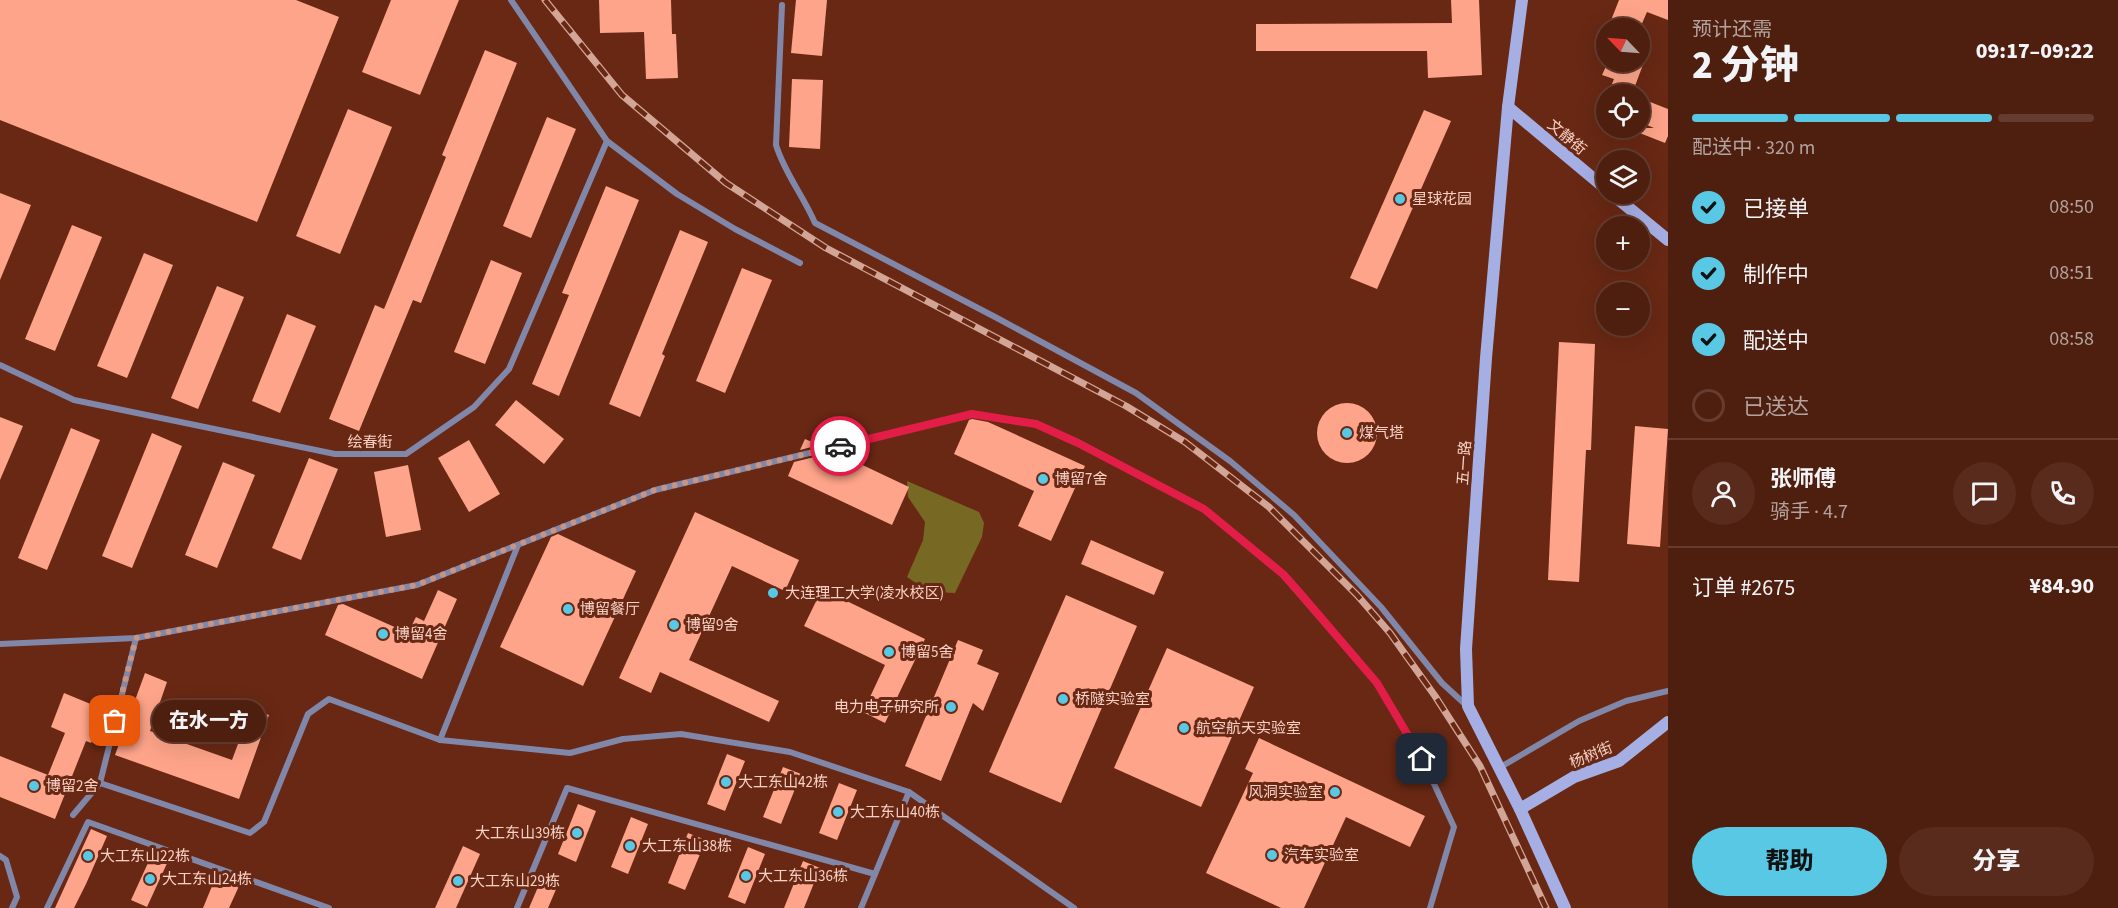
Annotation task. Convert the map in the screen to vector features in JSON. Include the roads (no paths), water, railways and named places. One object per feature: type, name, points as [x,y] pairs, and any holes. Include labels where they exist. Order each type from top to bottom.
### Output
[{"type":"main road","name":"五一路","points":[[1522,0],[1508,107],[1486,358],[1466,649],[1468,706],[1520,809],[1565,908]]},
{"type":"main road","name":"文静街","points":[[1508,107],[1596,181]]},
{"type":"main road","points":[[1624,204],[1668,240]]},
{"type":"main road","name":"杨树街","points":[[1520,809],[1574,777],[1619,761],[1668,722]]},
{"type":"street","points":[[511,0],[607,141],[677,194],[735,229],[800,263]]},
{"type":"street","points":[[782,5],[776,145],[782,164],[806,202],[815,223],[1136,393],[1230,461],[1294,515],[1381,607],[1442,683],[1468,706]]},
{"type":"street","name":"绘春街","points":[[0,365],[74,400],[335,454],[406,454],[474,407],[509,369],[607,141]]},
{"type":"street","points":[[0,644],[136,638],[417,585],[655,490],[972,414],[1036,424],[1078,443],[1204,509],[1283,574],[1377,683],[1422,759],[1454,827],[1430,908]]},
{"type":"street","points":[[440,740],[518,545]]},
{"type":"street","points":[[73,815],[100,783],[136,638]]},
{"type":"street","points":[[1499,768],[1579,721],[1626,701],[1668,691]]},
{"type":"street","points":[[100,783],[250,833],[264,822],[308,714],[329,699],[440,740],[570,753],[623,739],[681,734],[790,752],[909,792],[1074,908]]},
{"type":"street","points":[[517,908],[567,788],[875,874]]},
{"type":"street","points":[[861,908],[909,792]]},
{"type":"street","points":[[47,908],[88,822],[329,908]]},
{"type":"street","points":[[0,856],[6,860],[17,897],[12,908]]},
{"type":"railway","points":[[545,0],[622,95],[726,183],[826,248],[1126,406],[1185,442],[1269,507],[1357,595],[1390,633],[1435,696],[1480,766],[1546,908]]},
{"type":"place","name":"星球花园","points":[[1400,199]]},
{"type":"place","name":"煤气塔","points":[[1347,433]]},
{"type":"place","name":"博留7舍","points":[[1043,479]]},
{"type":"place","name":"大连理工大学(凌水校区)","points":[[773,593]]},
{"type":"place","name":"博留餐厅","points":[[568,609]]},
{"type":"place","name":"博留9舍","points":[[674,625]]},
{"type":"place","name":"博留4舍","points":[[383,634]]},
{"type":"place","name":"博留5舍","points":[[889,652]]},
{"type":"place","name":"桥隧实验室","points":[[1063,699]]},
{"type":"place","name":"电力电子研究所","points":[[951,707]]},
{"type":"place","name":"在水一方","points":[[115,721]]},
{"type":"place","name":"航空航天实验室","points":[[1184,728]]},
{"type":"place","name":"大工东山42栋","points":[[726,782]]},
{"type":"place","name":"博留2舍","points":[[34,786]]},
{"type":"place","name":"风洞实验室","points":[[1335,792]]},
{"type":"place","name":"大工东山40栋","points":[[838,812]]},
{"type":"place","name":"大工东山39栋","points":[[577,833]]},
{"type":"place","name":"大工东山38栋","points":[[630,846]]},
{"type":"place","name":"汽车实验室","points":[[1272,855]]},
{"type":"place","name":"大工东山22栋","points":[[88,856]]},
{"type":"place","name":"大工东山36栋","points":[[746,876]]},
{"type":"place","name":"大工东山24栋","points":[[150,879]]},
{"type":"place","name":"大工东山29栋","points":[[458,881]]}]
